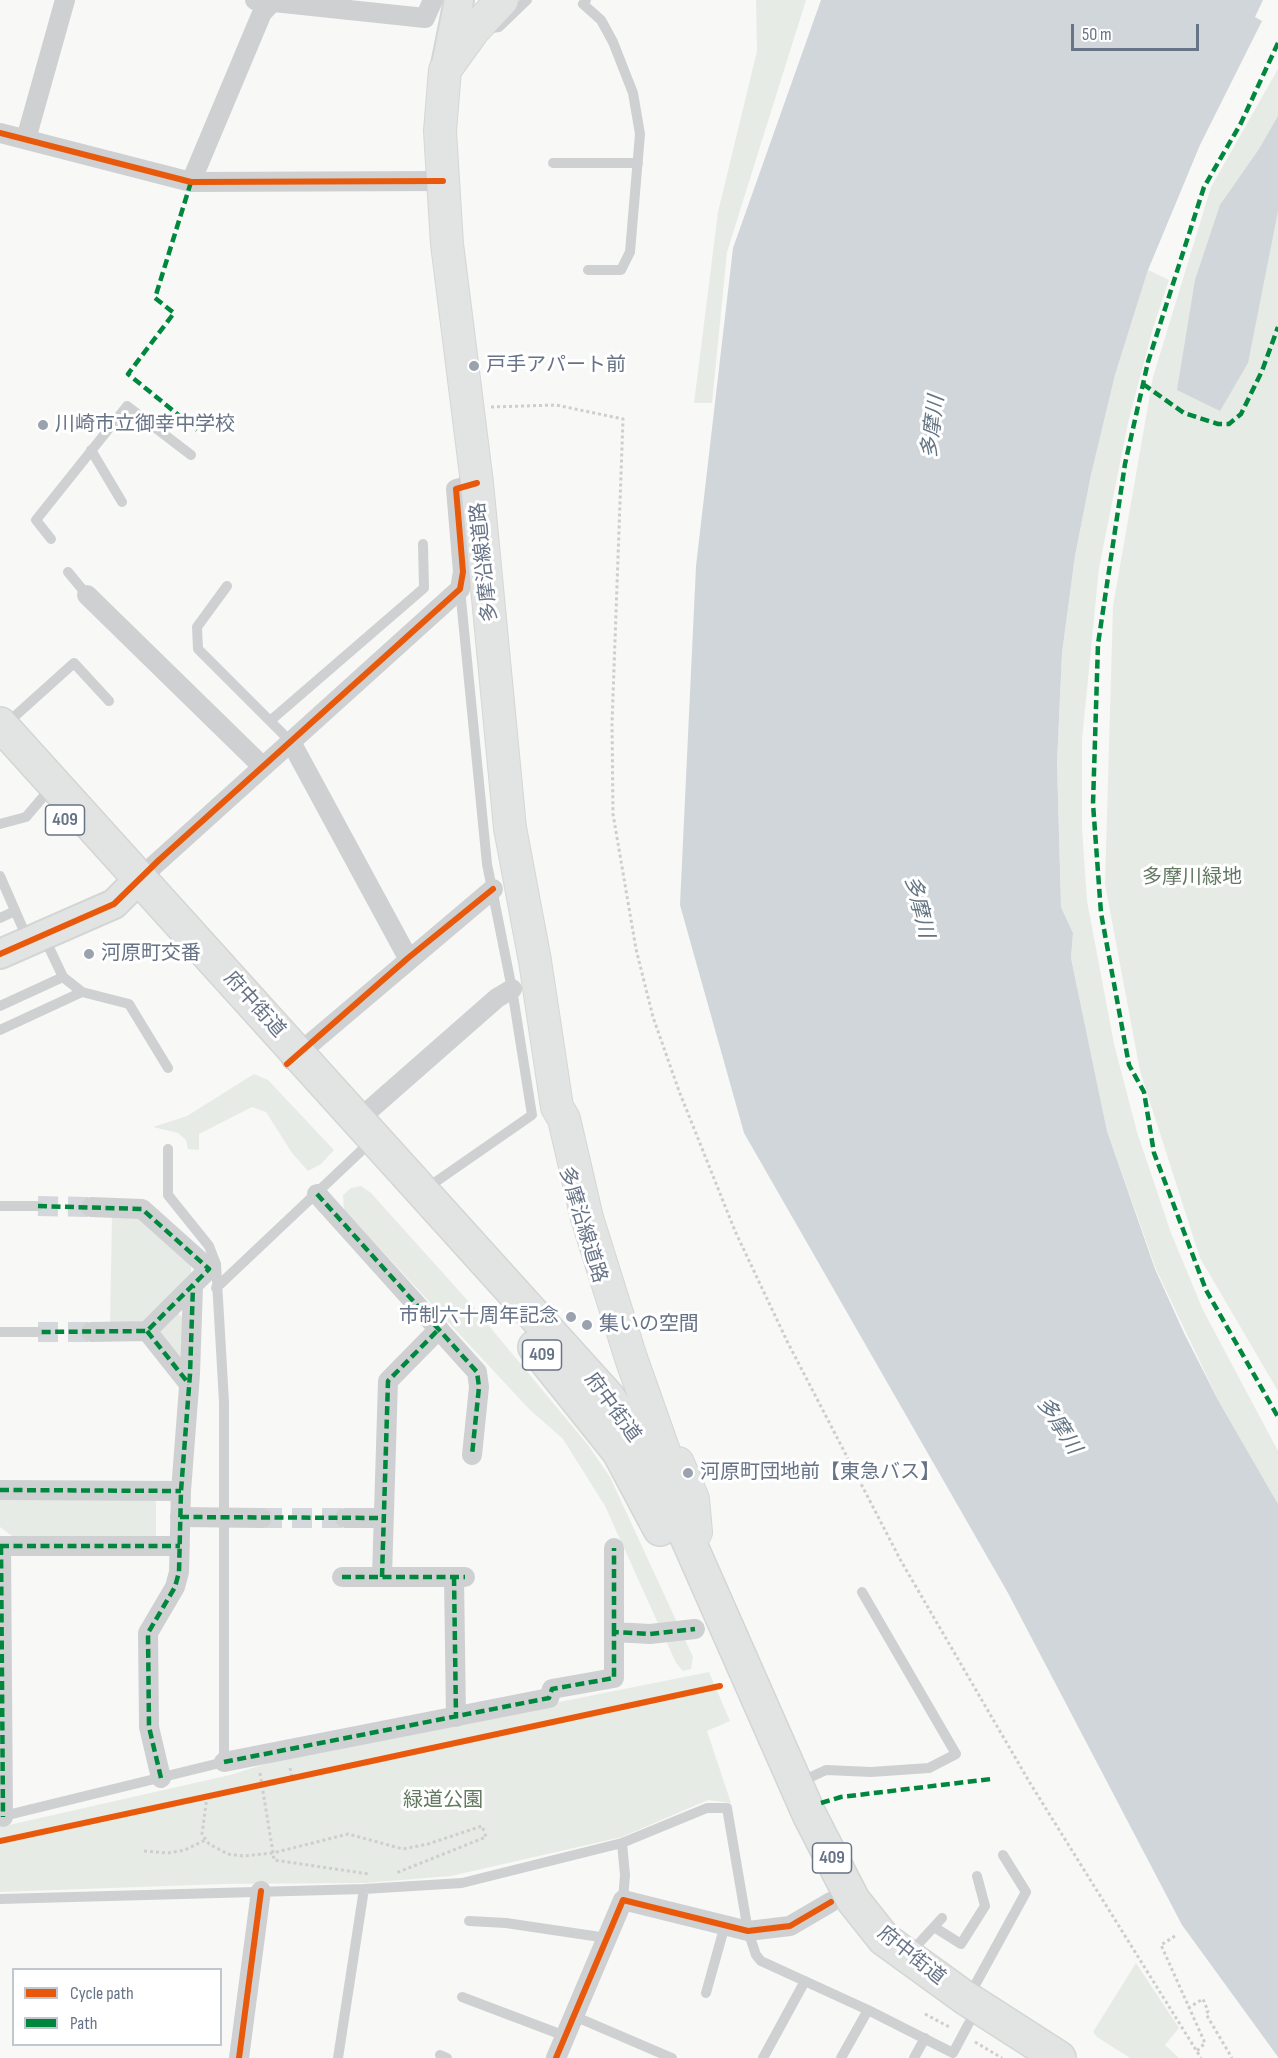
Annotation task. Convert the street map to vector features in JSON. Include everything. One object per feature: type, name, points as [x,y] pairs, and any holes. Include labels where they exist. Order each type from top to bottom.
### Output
[{"type":"highway","name":"府中街道","points":[[1,735],[43,797],[135,883]]},
{"type":"highway","name":"府中街道","points":[[1,735],[292,1059],[364,1136],[422,1191],[526,1307],[555,1320],[582,1348],[593,1364],[595,1381],[654,1452],[696,1580],[831,1902],[867,1947],[913,1986],[968,2011],[1059,2058]]},
{"type":"highway","name":"府中街道","points":[[364,1136],[589,1412],[624,1461],[650,1507],[674,1560],[696,1580],[853,1900],[884,1939],[907,1956],[1025,2058]]},
{"type":"main road","points":[[445,70],[473,31],[502,0]]},
{"type":"main road","name":"多摩沿線道路","points":[[445,70],[440,131],[453,300],[477,483],[510,828],[535,961],[557,1107],[554,1122],[572,1192],[568,1217],[582,1257],[596,1274],[642,1432],[654,1452]]},
{"type":"main road","name":"多摩沿線道路","points":[[557,1107],[564,1119],[587,1218],[654,1452]]},
{"type":"main road","points":[[654,1452],[677,1461],[693,1499],[696,1532],[702,1551],[696,1580]]},
{"type":"street","points":[[26,139],[64,0]]},
{"type":"street","points":[[192,182],[268,1],[425,18],[433,0]]},
{"type":"street","points":[[445,70],[459,0]]},
{"type":"street","points":[[0,133],[192,182],[443,181]]},
{"type":"street","points":[[0,954],[33,933],[114,904],[291,742],[434,596],[460,589],[463,572],[456,489],[477,483]]},
{"type":"street","points":[[87,595],[263,767]]},
{"type":"street","points":[[291,742],[408,958]]},
{"type":"street","points":[[292,1059],[408,958],[493,889]]},
{"type":"street","points":[[364,1136],[497,998],[512,989]]},
{"type":"street","points":[[317,1194],[477,1372],[479,1387],[472,1455]]},
{"type":"street","points":[[91,1207],[142,1209],[208,1269],[147,1331],[91,1332]]},
{"type":"street","points":[[161,1778],[149,1727],[148,1633],[175,1587],[179,1572],[181,1491],[193,1286]]},
{"type":"street","points":[[382,1577],[388,1381],[439,1329]]},
{"type":"street","points":[[147,1331],[189,1384]]},
{"type":"street","points":[[0,1490],[181,1491]]},
{"type":"street","points":[[180,1517],[262,1518]]},
{"type":"street","points":[[345,1518],[384,1518]]},
{"type":"street","points":[[2,1817],[0,1546],[180,1546]]},
{"type":"street","points":[[224,1762],[549,1698],[552,1689],[614,1678],[614,1548]]},
{"type":"street","points":[[342,1577],[460,1577],[456,1717]]},
{"type":"street","points":[[614,1632],[650,1634],[695,1629]]},
{"type":"street","points":[[239,2058],[261,1891]]},
{"type":"street","points":[[556,2058],[623,1900],[748,1931],[790,1926],[831,1902]]},
{"type":"lane","points":[[473,31],[499,27],[527,0]]},
{"type":"lane","points":[[586,0],[583,4],[601,20],[613,42],[633,93],[640,134],[630,252],[621,270],[588,270]]},
{"type":"lane","points":[[553,163],[639,163]]},
{"type":"lane","points":[[51,539],[36,520],[127,406],[191,455]]},
{"type":"lane","points":[[91,450],[122,502]]},
{"type":"lane","points":[[270,721],[434,596],[423,544]]},
{"type":"lane","points":[[68,572],[87,595]]},
{"type":"lane","points":[[227,586],[197,627],[198,649],[291,742]]},
{"type":"lane","points":[[422,1191],[532,1115],[512,989],[487,864],[460,589]]},
{"type":"lane","points":[[1,735],[74,663],[109,701]]},
{"type":"lane","points":[[0,824],[26,817],[43,797]]},
{"type":"lane","points":[[0,876],[15,911],[63,977],[82,992],[129,1004],[168,1068]]},
{"type":"lane","points":[[0,918],[15,911]]},
{"type":"lane","points":[[0,1006],[63,977]]},
{"type":"lane","points":[[0,1030],[82,992]]},
{"type":"lane","points":[[216,1288],[317,1194],[364,1136]]},
{"type":"lane","points":[[2,1817],[224,1762],[224,1402],[216,1264],[209,1246],[168,1195],[168,1149]]},
{"type":"lane","points":[[0,1206],[38,1206]]},
{"type":"lane","points":[[0,1332],[38,1332]]},
{"type":"lane","points":[[796,1784],[826,1770],[871,1772],[929,1768],[956,1754],[861,1592]]},
{"type":"lane","points":[[0,1899],[364,1889],[462,1883],[622,1843],[707,1808],[727,1808],[748,1931],[756,1955],[761,1961],[868,2010],[953,2053],[968,2011],[1026,1892],[1004,1855]]},
{"type":"lane","points":[[622,1843],[625,1875],[623,1900]]},
{"type":"lane","points":[[934,1927],[961,1944],[986,1905],[977,1876]]},
{"type":"lane","points":[[338,2058],[364,1889]]},
{"type":"lane","points":[[907,1956],[942,1918]]},
{"type":"lane","points":[[469,1921],[506,1923],[607,1938]]},
{"type":"lane","points":[[706,1994],[725,1925]]},
{"type":"lane","points":[[763,2058],[805,1981]]},
{"type":"lane","points":[[462,1997],[565,2036]]},
{"type":"lane","points":[[841,2058],[868,2010]]},
{"type":"lane","points":[[573,2016],[672,2058]]},
{"type":"lane","points":[[914,2058],[925,2038]]},
{"type":"path","points":[[486,407],[556,405],[623,419],[612,724],[613,814],[636,949],[653,1017],[675,1081],[735,1231],[792,1352],[864,1492],[1030,1783],[1201,2058]]},
{"type":"path","points":[[261,1778],[274,1860],[372,1874]]},
{"type":"path","points":[[207,1796],[202,1834],[205,1840],[228,1854],[243,1856],[273,1853],[348,1834],[403,1849],[428,1844],[482,1826],[486,1837],[388,1874]]},
{"type":"path","points":[[144,1851],[177,1851],[198,1845],[205,1840]]},
{"type":"path","points":[[1175,1936],[1161,1945],[1205,2043],[1197,2051]]},
{"type":"path","points":[[1188,2008],[1203,1999],[1208,2011],[1206,2014],[1232,2058]]},
{"type":"green space","points":[[756,0],[806,0],[727,252],[712,403],[694,403],[718,212],[757,51]]},
{"type":"green space","name":"多摩川緑地","points":[[1278,69],[1278,1391],[1200,1258],[1140,1071],[1105,884],[1113,606],[1153,377],[1211,187]]},
{"type":"green space","points":[[1148,270],[1169,280],[1153,328],[1128,423],[1099,568],[1082,740],[1082,828],[1087,901],[1114,1044],[1137,1132],[1171,1233],[1203,1310],[1278,1451],[1278,1504],[1218,1400],[1156,1269],[1107,1131],[1071,958],[1073,933],[1061,907],[1057,763],[1062,653],[1075,556],[1091,475],[1115,375]]},
{"type":"green space","points":[[254,1074],[268,1080],[334,1150],[321,1164],[308,1171],[292,1153],[266,1112],[252,1107],[199,1134],[199,1150],[188,1149],[186,1140],[178,1133],[153,1127],[187,1116]]},
{"type":"green space","points":[[361,1186],[371,1193],[470,1303],[588,1445],[610,1477],[693,1657],[691,1669],[683,1671],[676,1663],[605,1506],[563,1439],[529,1409],[344,1210],[343,1195],[351,1188]]},
{"type":"green space","points":[[112,1215],[142,1216],[191,1262],[191,1276],[143,1326],[110,1326]]},
{"type":"green space","points":[[176,1311],[184,1319],[184,1364],[153,1335]]},
{"type":"green space","points":[[0,1495],[148,1495],[156,1502],[156,1536],[148,1542],[20,1542],[0,1527]]},
{"type":"green space","name":"緑道公園","points":[[709,1672],[730,1721],[707,1731],[731,1803],[708,1800],[622,1837],[451,1876],[365,1883],[223,1884],[0,1892],[0,1827],[230,1775],[294,1755]]},
{"type":"green space","points":[[1136,1963],[1179,2028],[1165,2045],[1179,2058],[1130,2058],[1093,2032]]},
{"type":"water","name":"多摩川","points":[[821,0],[1263,0],[1255,17],[1262,21],[1200,145],[1148,270],[1115,375],[1091,475],[1075,556],[1062,653],[1057,763],[1061,907],[1073,933],[1071,958],[1107,1131],[1155,1269],[1184,1333],[1218,1400],[1278,1504],[1278,2057],[1182,1925],[1008,1593],[744,1133],[680,905],[696,566],[733,248]]},
{"type":"water","points":[[1278,116],[1278,211],[1248,363],[1220,411],[1177,390],[1195,280],[1220,205],[1259,149]]},
{"type":"tunnel","points":[[38,1206],[91,1207]]},
{"type":"tunnel","points":[[38,1332],[91,1332]]},
{"type":"tunnel","points":[[262,1518],[345,1518]]},
{"type":"marked path","points":[[1278,43],[1241,123],[1204,187],[1148,362],[1125,464],[1098,644],[1093,804],[1101,913],[1129,1065],[1144,1092],[1154,1153],[1206,1290],[1278,1417]]},
{"type":"marked path","points":[[191,182],[155,298],[174,313],[128,374],[197,430]]},
{"type":"marked path","points":[[1143,384],[1184,413],[1218,424],[1229,424],[1241,414],[1262,371],[1278,327]]},
{"type":"marked path","points":[[317,1194],[477,1372],[479,1387],[472,1455]]},
{"type":"marked path","points":[[38,1206],[142,1209],[209,1269],[147,1331],[38,1332]]},
{"type":"marked path","points":[[161,1778],[149,1727],[148,1633],[175,1587],[179,1572],[181,1491],[190,1374],[193,1286]]},
{"type":"marked path","points":[[382,1577],[388,1381],[439,1329]]},
{"type":"marked path","points":[[147,1331],[189,1384]]},
{"type":"marked path","points":[[0,1490],[181,1491]]},
{"type":"marked path","points":[[180,1517],[384,1518]]},
{"type":"marked path","points":[[0,1546],[180,1546]]},
{"type":"marked path","points":[[1,1546],[3,1817]]},
{"type":"marked path","points":[[614,1548],[614,1632]]},
{"type":"marked path","points":[[342,1577],[465,1577]]},
{"type":"marked path","points":[[454,1577],[456,1717]]},
{"type":"marked path","points":[[224,1762],[549,1698],[552,1689],[614,1678],[614,1632],[650,1634],[695,1629]]},
{"type":"marked path","points":[[821,1803],[841,1797],[991,1779]]},
{"type":"cycle path","points":[[0,133],[191,182],[443,181]]},
{"type":"cycle path","points":[[0,954],[114,904],[159,860],[460,589],[463,572],[456,489],[477,483]]},
{"type":"cycle path","points":[[287,1064],[408,958],[493,889]]},
{"type":"cycle path","points":[[0,1841],[720,1686]]},
{"type":"cycle path","points":[[239,2058],[261,1891]]},
{"type":"cycle path","points":[[556,2058],[623,1900],[748,1931],[790,1926],[831,1902]]},
{"type":"place","name":"戸手アパート前","points":[[474,366]]},
{"type":"place","name":"川崎市立御幸中学校","points":[[43,425]]},
{"type":"place","name":"河原町交番","points":[[89,954]]},
{"type":"place","name":"市制六十周年記念","points":[[571,1317]]},
{"type":"place","name":"集いの空間","points":[[587,1325]]},
{"type":"place","name":"河原町団地前【東急バス】","points":[[688,1473]]}]
